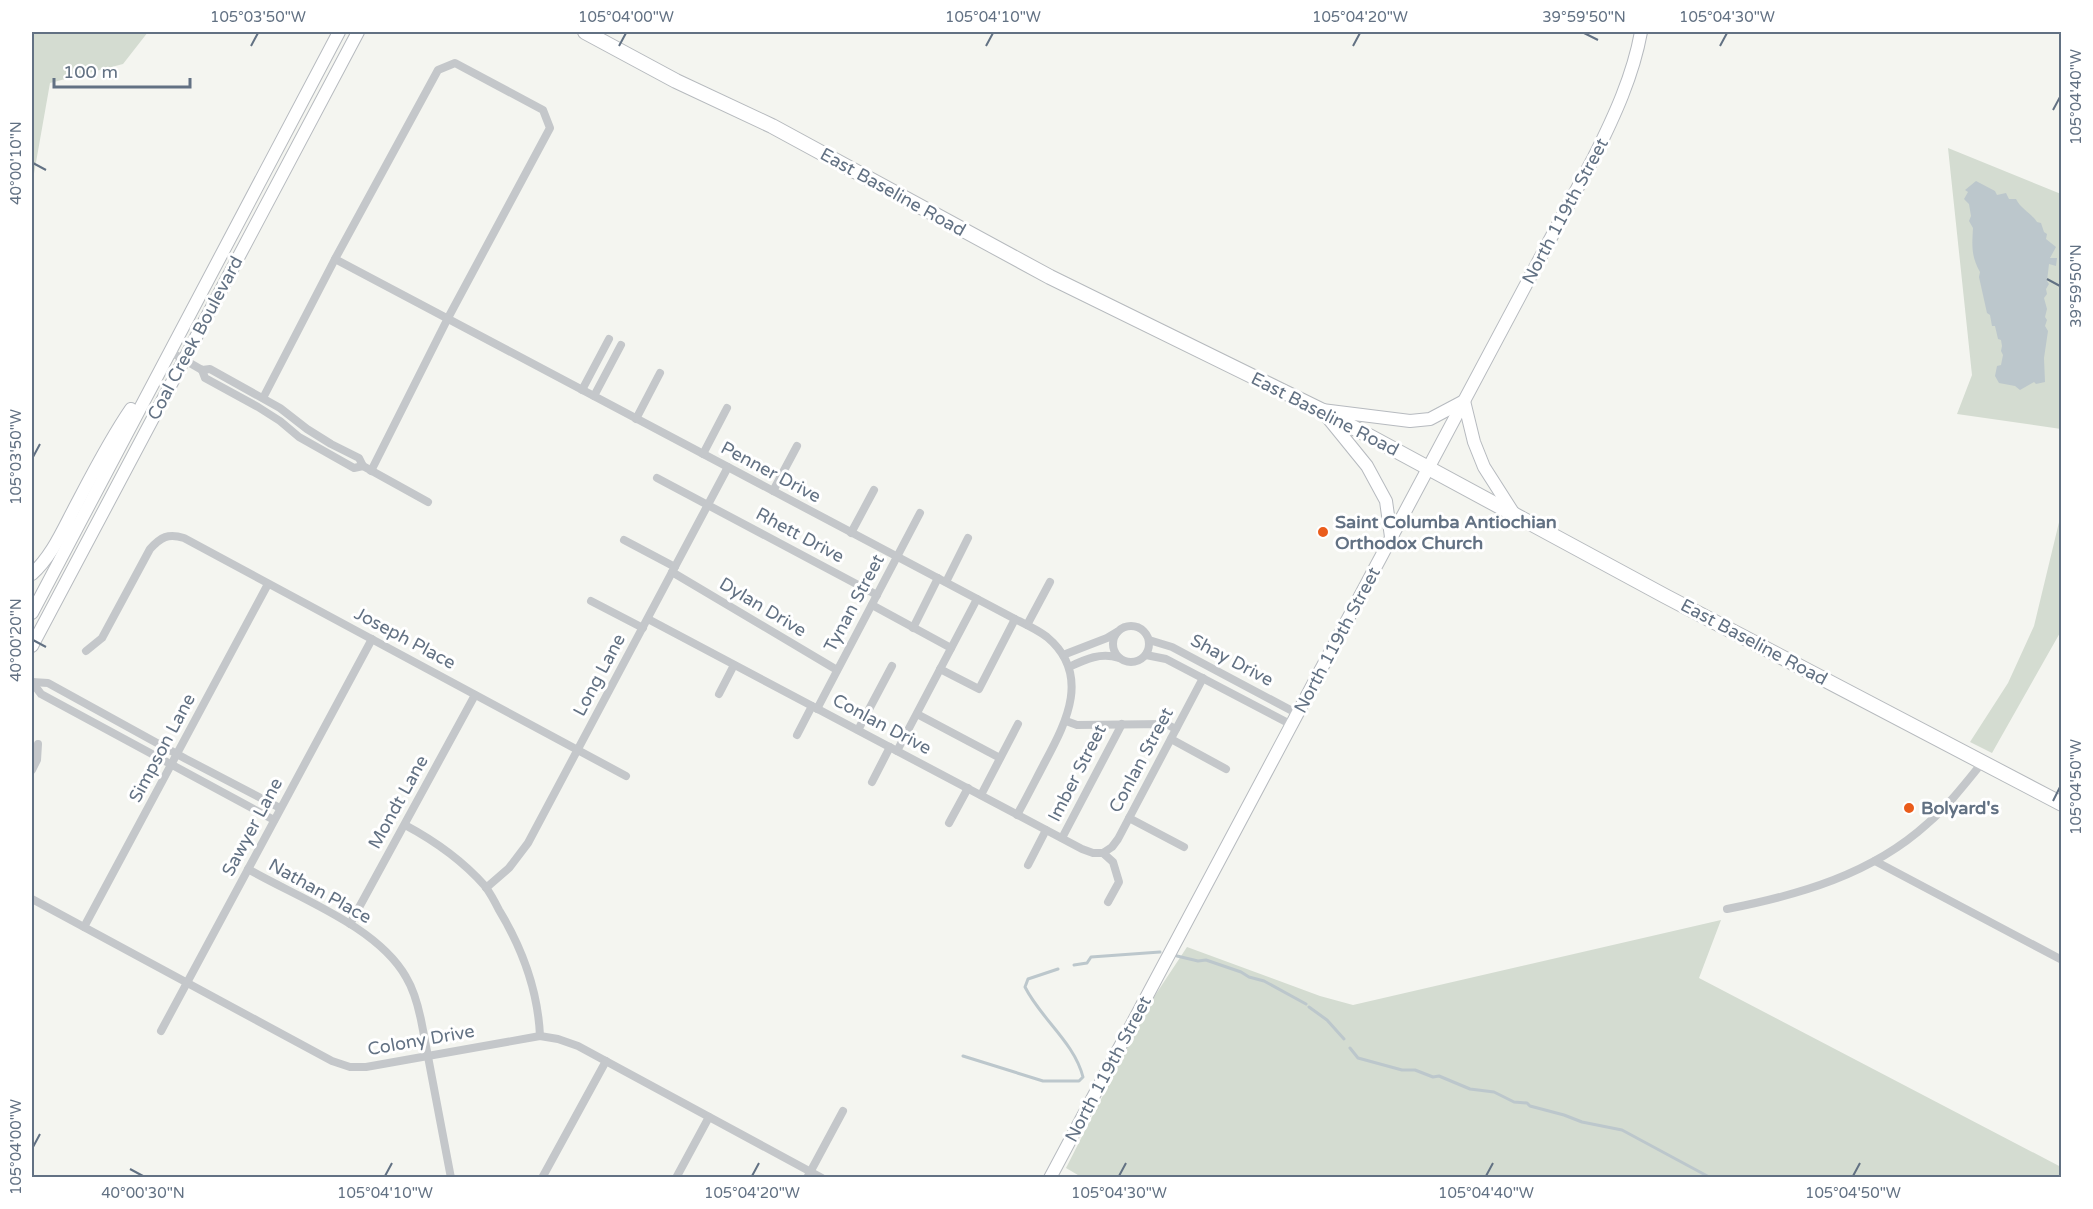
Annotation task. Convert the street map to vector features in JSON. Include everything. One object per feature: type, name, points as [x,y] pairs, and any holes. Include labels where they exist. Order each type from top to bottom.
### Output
[{"type":"main road","name":"Coal Creek Boulevard","points":[[32,613],[168,351],[339,32]]},
{"type":"main road","name":"Coal Creek Boulevard","points":[[32,645],[358,32]]},
{"type":"main road","name":"East Baseline Road","points":[[585,32],[676,81],[800,141],[1059,282],[1321,410],[2061,804]]},
{"type":"main road","name":"North 119th Street","points":[[1050,1178],[1615,115],[1630,76],[1641,32]]},
{"type":"main road","points":[[32,574],[54,548],[117,429],[161,366]]},
{"type":"main road","points":[[1321,410],[1410,420],[1430,419],[1464,401],[1474,442],[1484,467],[1514,514]]},
{"type":"main road","points":[[1321,410],[1367,466],[1386,501],[1391,538]]},
{"type":"street","points":[[263,398],[335,259],[438,70],[455,63],[543,110],[549,128],[367,469]]},
{"type":"street","name":"Penner Drive","points":[[335,259],[1027,625],[1047,638],[1069,667]]},
{"type":"street","points":[[582,390],[609,339]]},
{"type":"street","points":[[594,396],[621,345]]},
{"type":"street","points":[[168,351],[202,370],[210,369],[280,408],[307,429],[359,458],[367,469]]},
{"type":"street","points":[[202,370],[206,378],[266,411],[299,437],[354,468],[367,469],[428,502]]},
{"type":"street","points":[[636,419],[660,373]]},
{"type":"street","points":[[703,454],[727,408]]},
{"type":"street","points":[[773,491],[797,446]]},
{"type":"street","name":"Long Lane","points":[[486,888],[509,868],[528,843],[728,467]]},
{"type":"street","name":"Rhett Drive","points":[[657,478],[877,595]]},
{"type":"street","points":[[851,533],[874,490]]},
{"type":"street","name":"Tynan Street","points":[[797,735],[837,670],[920,513]]},
{"type":"street","name":"Joseph Place","points":[[86,651],[102,638],[150,549],[159,539],[167,535],[184,538],[626,776]]},
{"type":"street","points":[[913,627],[968,538]]},
{"type":"street","name":"Dylan Drive","points":[[624,540],[837,670]]},
{"type":"street","points":[[1027,625],[1050,582]]},
{"type":"street","name":"Simpson Lane","points":[[84,927],[268,584]]},
{"type":"street","points":[[872,782],[917,714],[977,599]]},
{"type":"street","points":[[591,601],[643,628]]},
{"type":"street","points":[[872,605],[951,648]]},
{"type":"street","name":"Conlan Drive","points":[[648,619],[1046,830],[1093,853],[1103,853]]},
{"type":"street","points":[[940,669],[979,689],[1015,619]]},
{"type":"street","name":"Shay Drive","points":[[1062,655],[1107,638],[1127,626],[1138,627],[1143,630],[1149,640],[1172,647],[1298,714]]},
{"type":"street","points":[[1117,632],[1113,648],[1120,658]]},
{"type":"street","name":"Sawyer Lane","points":[[161,1031],[372,639]]},
{"type":"street","points":[[1146,655],[1149,640]]},
{"type":"street","name":"Shay Drive","points":[[1069,667],[1095,656],[1109,654],[1130,662],[1142,659],[1146,655],[1166,659],[1292,725]]},
{"type":"street","points":[[719,694],[734,665]]},
{"type":"street","points":[[858,730],[892,666]]},
{"type":"street","points":[[1017,815],[1066,721],[1072,699],[1069,667]]},
{"type":"street","name":"Conlan Street","points":[[1103,853],[1112,847],[1130,818],[1203,678]]},
{"type":"street","points":[[32,682],[48,683],[280,808]]},
{"type":"street","points":[[32,682],[41,694],[274,820]]},
{"type":"street","name":"Mondt Lane","points":[[350,924],[476,695]]},
{"type":"street","points":[[917,714],[1000,758]]},
{"type":"street","points":[[1066,721],[1077,725],[1166,724],[1176,729]]},
{"type":"street","points":[[981,795],[1018,724]]},
{"type":"street","name":"Imber Street","points":[[1062,838],[1122,724]]},
{"type":"street","points":[[1171,740],[1226,769]]},
{"type":"street","points":[[32,770],[37,760],[38,744]]},
{"type":"street","points":[[1727,909],[1825,883],[1875,861],[1910,839],[1929,823],[1982,763]]},
{"type":"street","points":[[949,823],[968,788]]},
{"type":"street","points":[[1130,818],[1184,847]]},
{"type":"street","points":[[405,825],[436,842],[486,888],[507,922],[523,956],[532,983],[540,1036]]},
{"type":"street","points":[[1028,865],[1046,830]]},
{"type":"street","points":[[1103,853],[1113,862],[1119,882],[1108,902]]},
{"type":"street","points":[[1875,861],[2061,960]]},
{"type":"street","name":"Nathan Place","points":[[248,869],[350,924],[373,939],[391,956],[406,977],[417,1000],[451,1178]]},
{"type":"street","name":"Colony Drive","points":[[32,899],[332,1061],[350,1067],[366,1067],[540,1036],[558,1039],[578,1046],[809,1174],[822,1178]]},
{"type":"street","points":[[542,1178],[606,1061]]},
{"type":"street","points":[[809,1174],[843,1111]]},
{"type":"street","points":[[676,1178],[709,1117]]},
{"type":"shaded area","points":[[32,32],[148,32],[123,64],[50,83],[32,185]]},
{"type":"shaded area","points":[[1948,148],[2061,194],[2061,429],[1957,414],[1972,375]]},
{"type":"shaded area","points":[[1976,181],[1995,191],[1997,195],[2006,193],[2009,199],[2016,199],[2037,222],[2041,223],[2047,234],[2046,239],[2056,247],[2050,258],[2057,258],[2056,266],[2049,264],[2047,281],[2049,284],[2044,298],[2047,309],[2045,326],[2048,331],[2044,358],[2045,382],[2036,384],[2034,382],[2020,390],[2015,386],[1999,383],[1995,376],[2003,355],[2001,340],[1998,339],[1995,326],[1992,326],[1990,315],[1987,313],[1979,277],[1980,272],[1972,246],[1973,228],[1969,221],[1971,216],[1969,204],[1964,199],[1968,192],[1965,190]]},
{"type":"shaded area","points":[[2061,514],[2061,631],[1992,753],[1970,742],[2008,683],[2034,626]]},
{"type":"shaded area","points":[[1721,920],[1699,978],[2061,1167],[2061,1177],[1083,1178],[1066,1168],[1150,1003],[1187,947],[1320,996],[1353,1005]]},
{"type":"waterway","points":[[1074,965],[1087,963],[1091,957],[1160,952]]},
{"type":"waterway","points":[[1177,956],[1198,961],[1206,960],[1241,972],[1264,981],[1306,1004]]},
{"type":"waterway","points":[[963,1056],[1043,1081],[1079,1081],[1083,1077],[1079,1064],[1025,987],[1028,979],[1058,969]]},
{"type":"waterway","points":[[1309,1007],[1327,1020],[1344,1039]]},
{"type":"waterway","points":[[1350,1048],[1358,1058],[1402,1070],[1415,1070],[1433,1077],[1439,1076],[1470,1089],[1494,1092],[1514,1102],[1527,1103],[1530,1106],[1582,1122],[1622,1130],[1711,1178]]},
{"type":"place","name":"Saint Columba Antiochian Orthodox Church","points":[[1323,532]]},
{"type":"place","name":"Bolyard's","points":[[1909,808]]}]
